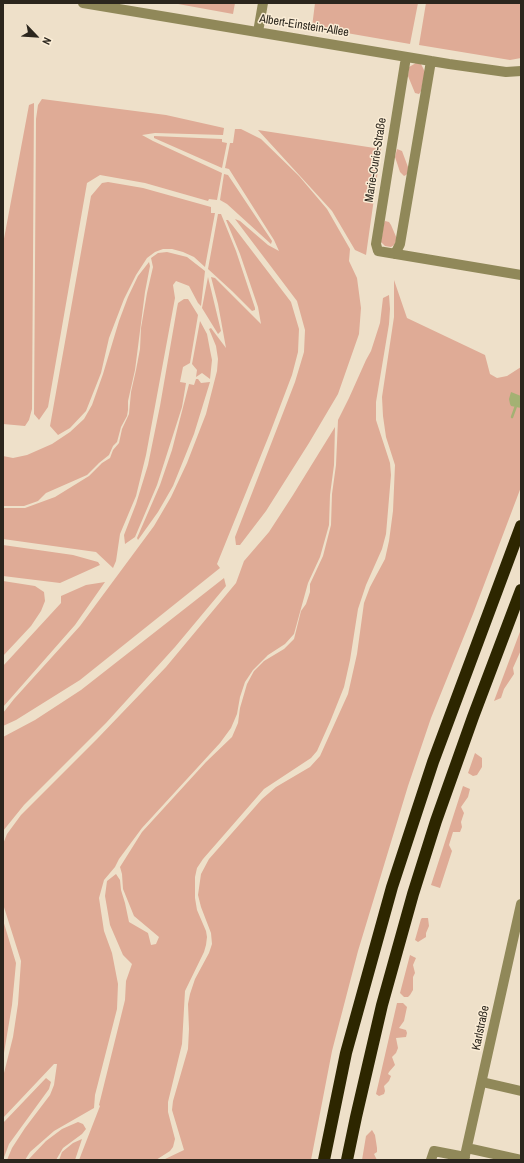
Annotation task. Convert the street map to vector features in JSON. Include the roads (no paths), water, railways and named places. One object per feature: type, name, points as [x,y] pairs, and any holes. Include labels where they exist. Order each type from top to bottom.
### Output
[{"type":"highway","points":[[324,1160],[346,1053],[392,887],[433,762],[521,526]]},
{"type":"highway","points":[[347,1160],[382,1004],[413,894],[462,746],[521,590]]},
{"type":"street","name":"Albert-Einstein-Allee","points":[[84,3],[431,61],[506,72],[521,71]]},
{"type":"street","points":[[258,32],[263,3]]},
{"type":"street","name":"Marie-Curie-Straße","points":[[406,57],[376,244],[378,251],[521,275]]},
{"type":"street","points":[[395,254],[400,244],[431,61]]},
{"type":"street","name":"Karlstraße","points":[[466,1155],[520,916],[521,904]]},
{"type":"street","points":[[482,1082],[521,1090]]},
{"type":"street","points":[[431,1160],[434,1151],[521,1160]]},
{"type":"waterway","points":[[512,417],[516,406]]}]
